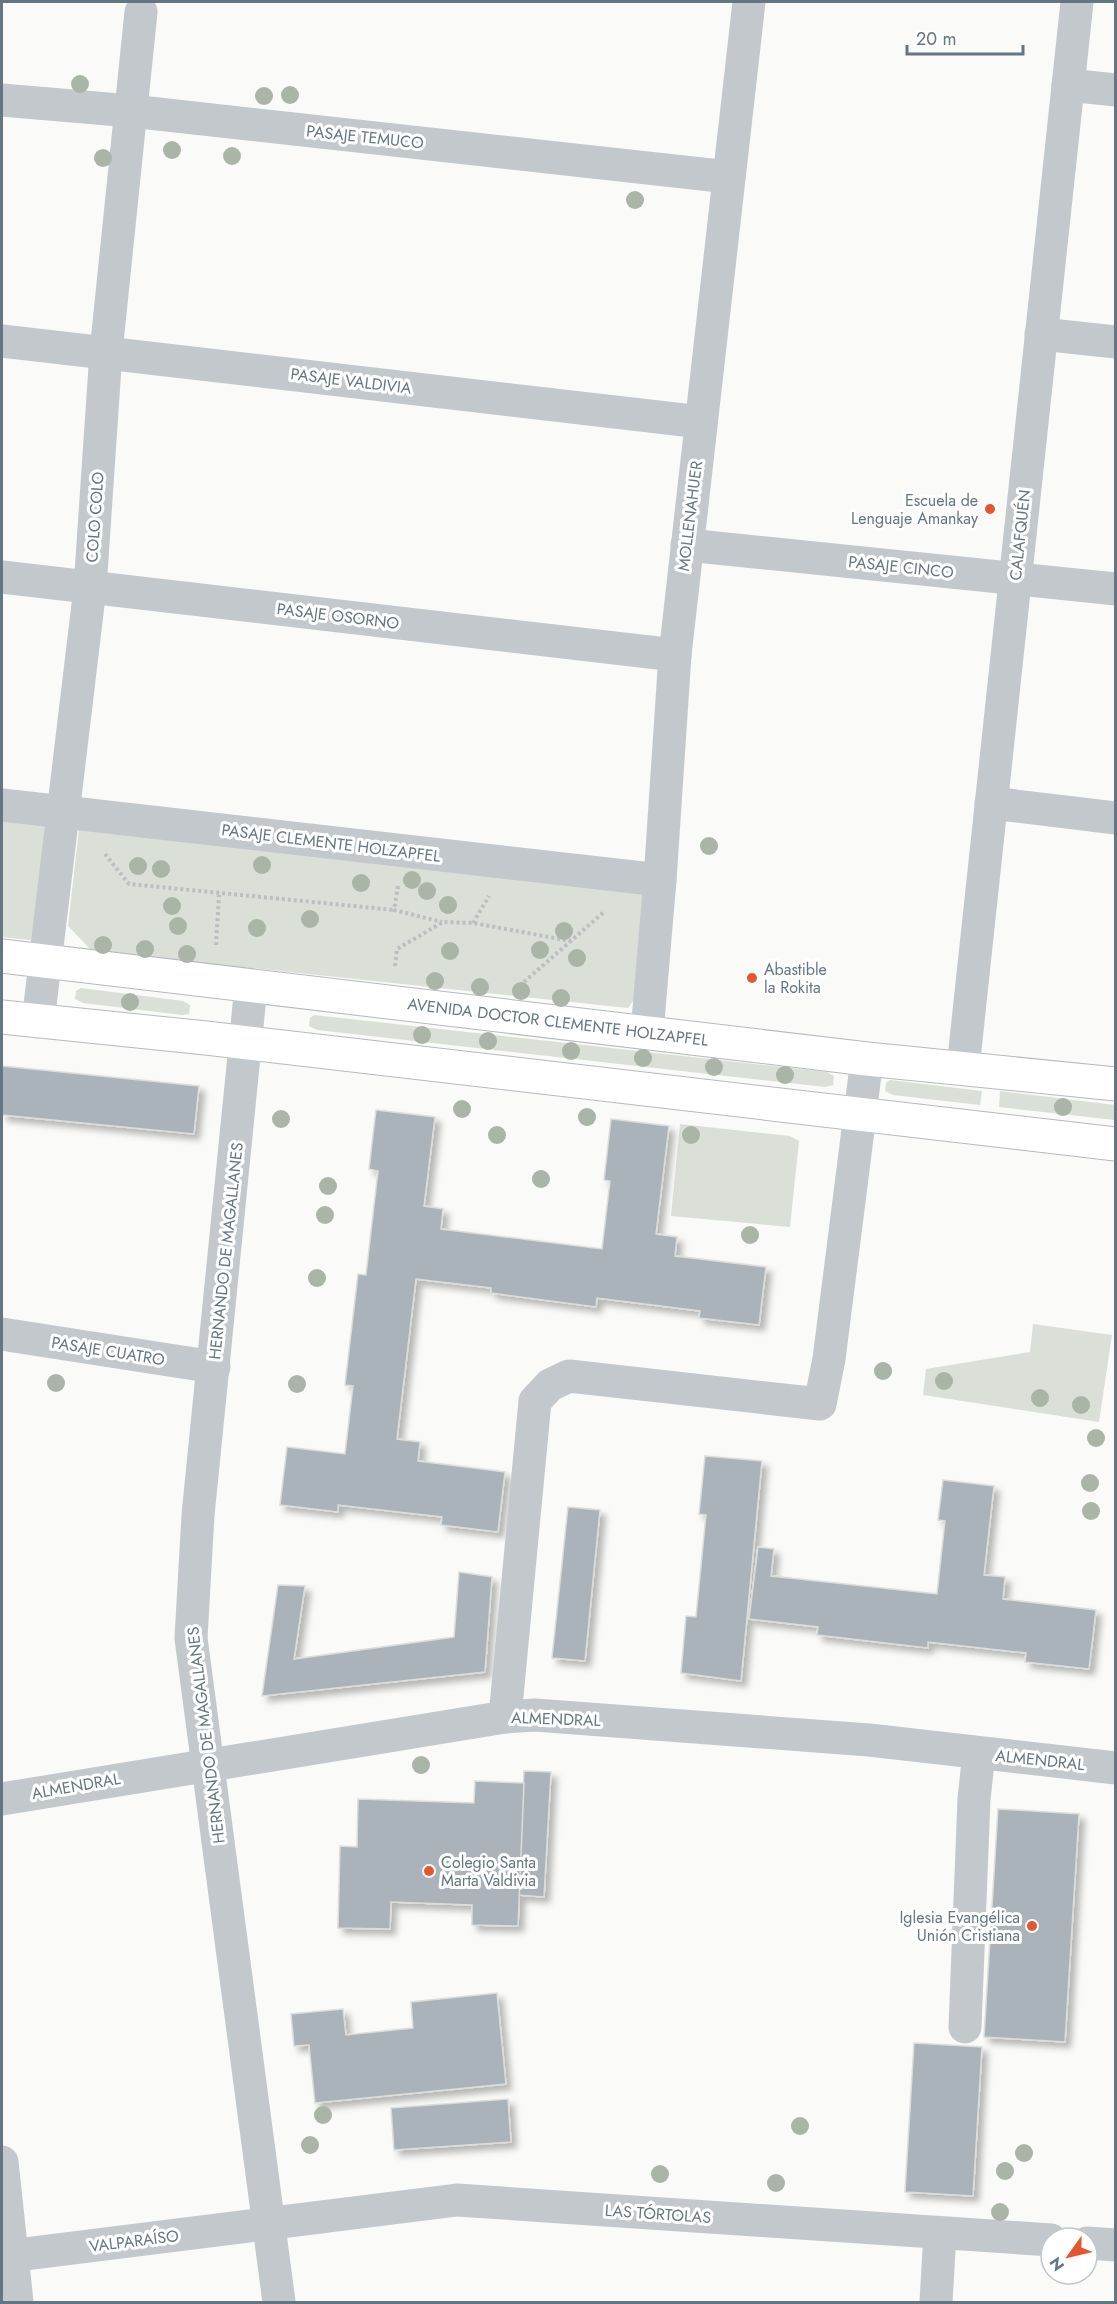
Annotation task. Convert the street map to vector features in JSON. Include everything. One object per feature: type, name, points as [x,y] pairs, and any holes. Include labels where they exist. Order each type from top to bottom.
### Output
[{"type":"main road","name":"AVENIDA DOCTOR CLEMENTE HOLZAPFEL","points":[[2,956],[867,1059],[1116,1084]]},
{"type":"main road","points":[[2,1017],[1116,1144]]},
{"type":"street","name":"MOLLENAHUER","points":[[647,1032],[675,655],[748,2]]},
{"type":"street","name":"CALAFQUÉN","points":[[963,1068],[1077,2]]},
{"type":"street","name":"COLO COLO","points":[[38,1022],[90,588],[106,352],[141,12]]},
{"type":"street","points":[[1068,85],[1116,90]]},
{"type":"street","name":"PASAJE TEMUCO","points":[[2,100],[131,111],[729,177]]},
{"type":"street","points":[[1041,334],[1116,342]]},
{"type":"street","name":"PASAJE VALDIVIA","points":[[2,341],[701,422]]},
{"type":"street","name":"PASAJE CINCO","points":[[687,545],[1116,589]]},
{"type":"street","name":"PASAJE OSORNO","points":[[2,577],[675,655]]},
{"type":"street","points":[[991,803],[1116,818]]},
{"type":"street","name":"PASAJE CLEMENTE HOLZAPFEL","points":[[2,805],[660,880]]},
{"type":"street","name":"HERNANDO DE MAGALLANES","points":[[251,986],[198,1515],[191,1638],[279,2302]]},
{"type":"street","points":[[505,1717],[535,1401],[550,1385],[569,1376],[820,1404],[829,1359],[867,1059]]},
{"type":"street","name":"PASAJE CUATRO","points":[[2,1334],[214,1367]]},
{"type":"street","name":"ALMENDRAL","points":[[2,1799],[505,1717],[535,1715],[774,1733],[1116,1768]]},
{"type":"street","points":[[965,2027],[974,1800],[979,1753]]},
{"type":"street","points":[[2,2162],[7,2256],[17,2302]]},
{"type":"street","name":"LAS TÓRTOLAS","points":[[267,2224],[457,2200],[1039,2239]]},
{"type":"street","name":"VALPARAÍSO","points":[[7,2256],[267,2224]]},
{"type":"street","points":[[936,2302],[940,2233]]},
{"type":"street","points":[[1099,2244],[1116,2245]]},
{"type":"path","points":[[101,849],[129,884],[219,895],[394,910],[442,922],[473,923],[571,941]]},
{"type":"path","points":[[394,910],[402,851]]},
{"type":"path","points":[[215,951],[219,895]]},
{"type":"path","points":[[521,984],[605,911]]},
{"type":"path","points":[[394,970],[397,949],[442,922]]},
{"type":"shaded area","points":[[2,815],[51,820],[38,941],[2,937]]},
{"type":"shaded area","points":[[79,829],[649,888],[638,994],[628,1008],[92,951],[68,926]]},
{"type":"shaded area","points":[[81,988],[183,1001],[190,1005],[189,1014],[83,1003],[75,999],[76,991]]},
{"type":"shaded area","points":[[314,1015],[827,1072],[834,1076],[833,1085],[825,1087],[317,1030],[309,1026],[310,1018]]},
{"type":"shaded area","points":[[890,1080],[982,1091],[980,1105],[893,1095],[885,1091],[886,1083]]},
{"type":"shaded area","points":[[1000,1091],[1115,1105],[1115,1120],[999,1107]]},
{"type":"shaded area","points":[[680,1124],[790,1136],[799,1141],[790,1227],[671,1216]]},
{"type":"shaded area","points":[[1033,1324],[1112,1335],[1099,1422],[923,1395],[926,1369],[1030,1352]]},
{"type":"building","points":[[2,1066],[199,1086],[194,1134],[2,1115]]},
{"type":"building","points":[[376,1110],[435,1117],[424,1206],[443,1209],[441,1229],[602,1249],[610,1181],[604,1180],[611,1119],[669,1126],[656,1234],[677,1237],[675,1256],[766,1267],[759,1325],[699,1318],[700,1311],[597,1298],[596,1307],[491,1293],[491,1288],[416,1279],[397,1439],[420,1442],[418,1461],[505,1472],[498,1532],[441,1525],[442,1517],[338,1505],[338,1512],[280,1505],[287,1447],[345,1454],[353,1386],[345,1385],[358,1274],[366,1275],[378,1171],[369,1169]]},
{"type":"building","points":[[705,1456],[762,1461],[741,1681],[681,1673],[686,1616],[696,1617],[706,1515],[699,1514]]},
{"type":"building","points":[[943,1480],[994,1486],[984,1575],[1005,1577],[1003,1599],[1096,1610],[1089,1669],[1025,1662],[1026,1653],[928,1642],[928,1648],[817,1635],[818,1627],[749,1619],[758,1547],[774,1549],[771,1576],[937,1594],[945,1521],[938,1520]]},
{"type":"building","points":[[568,1507],[600,1510],[585,1661],[552,1658]]},
{"type":"building","points":[[459,1572],[492,1577],[485,1672],[262,1696],[278,1585],[305,1586],[294,1659],[454,1637]]},
{"type":"building","points":[[524,1771],[551,1772],[544,1897],[518,1895]]},
{"type":"building","name":"Colegio Santa Marta Valdivia","points":[[475,1781],[524,1783],[518,1926],[472,1925],[472,1905],[391,1902],[390,1929],[338,1928],[340,1846],[357,1847],[358,1799],[474,1803]]},
{"type":"building","name":"Iglesia Evangélica Unión Cristiana","points":[[998,1809],[1079,1814],[1065,2042],[984,2037]]},
{"type":"building","points":[[497,1993],[506,2084],[315,2103],[309,2045],[294,2046],[291,2014],[343,2009],[346,2035],[413,2028],[411,2002]]},
{"type":"building","points":[[914,2043],[982,2047],[973,2196],[905,2192]]},
{"type":"building","points":[[508,2099],[511,2142],[394,2150],[391,2108]]},
{"type":"place","name":"Escuela de Lenguaje Amankay","points":[[990,509]]},
{"type":"place","name":"Abastible la Rokita","points":[[752,978]]},
{"type":"place","name":"Colegio Santa Marta Valdivia","points":[[429,1871]]},
{"type":"place","name":"Iglesia Evangélica Unión Cristiana","points":[[1032,1926]]}]
